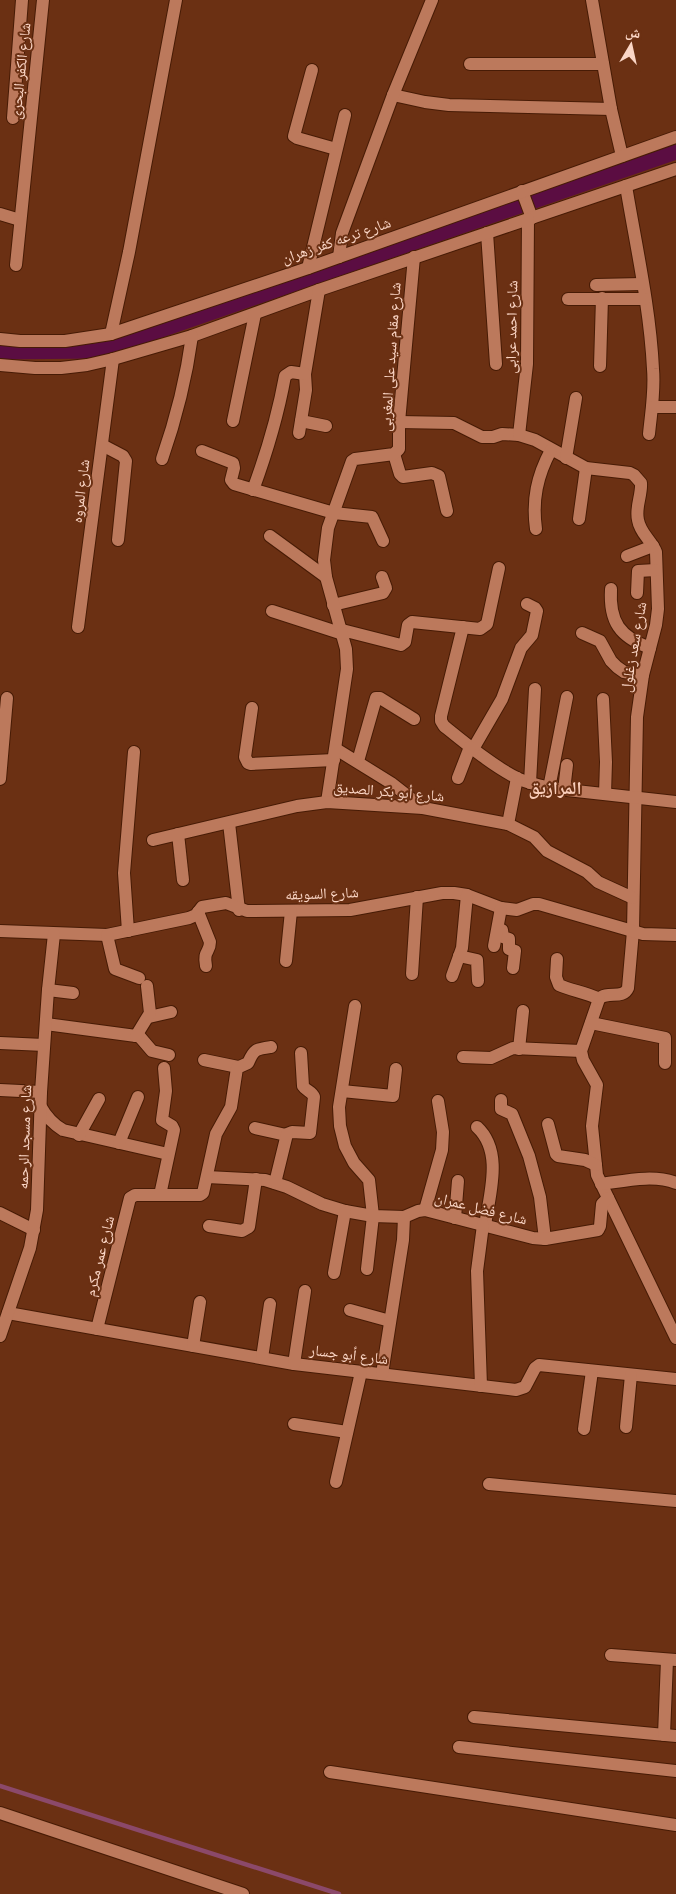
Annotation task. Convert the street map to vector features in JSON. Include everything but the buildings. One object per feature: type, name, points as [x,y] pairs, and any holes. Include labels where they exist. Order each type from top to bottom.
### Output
[{"type":"street","points":[[13,118],[22,0]]},
{"type":"street","name":"شارع الكفر البحرى","points":[[16,265],[43,0]]},
{"type":"street","points":[[111,334],[129,252],[176,0]]},
{"type":"street","points":[[339,257],[342,233],[393,95],[432,0]]},
{"type":"street","points":[[592,0],[611,109],[622,156]]},
{"type":"street","points":[[470,64],[603,64]]},
{"type":"street","points":[[312,70],[294,136],[336,149]]},
{"type":"street","points":[[393,95],[449,105],[611,109]]},
{"type":"street","points":[[308,268],[345,115]]},
{"type":"street","name":"شارع ترعه كفر زهران","points":[[0,339],[65,341],[111,334],[308,268],[676,137]]},
{"type":"street","points":[[0,365],[61,368],[88,365],[113,359],[192,336],[414,257],[676,169]]},
{"type":"street","points":[[626,186],[651,334],[654,371],[649,434]]},
{"type":"street","points":[[522,192],[530,218]]},
{"type":"street","points":[[0,214],[20,220]]},
{"type":"street","name":"شارع احمد عرابى","points":[[519,435],[528,364],[530,218]]},
{"type":"street","points":[[488,233],[496,364]]},
{"type":"street","name":"شارع مقام سيد على المغربى","points":[[327,802],[348,669],[342,632],[326,577],[325,544],[328,528],[352,462],[355,459],[394,454],[400,447],[399,422],[414,257]]},
{"type":"street","points":[[596,285],[642,284]]},
{"type":"street","points":[[319,290],[305,374],[306,390],[300,427],[326,426]]},
{"type":"street","points":[[600,366],[602,298]]},
{"type":"street","points":[[568,299],[645,299]]},
{"type":"street","points":[[233,421],[255,314]]},
{"type":"street","points":[[162,459],[183,394],[192,336]]},
{"type":"street","name":"شارع المروه","points":[[78,627],[113,359]]},
{"type":"street","points":[[253,490],[278,414],[285,376],[291,372],[305,374]]},
{"type":"street","points":[[566,458],[576,398]]},
{"type":"street","points":[[652,407],[676,407]]},
{"type":"street","name":"شارع سعد زغلول","points":[[399,422],[454,423],[482,437],[493,437],[502,434],[519,435],[535,440],[586,468],[630,473],[638,478],[642,488],[638,505],[638,519],[642,532],[654,546],[656,552],[658,609],[643,675],[637,717],[633,931],[628,990],[622,994],[605,995],[599,999]]},
{"type":"street","points":[[102,445],[123,456],[126,461],[118,540]]},
{"type":"street","points":[[202,450],[232,462],[234,468],[232,482],[253,490],[334,513],[372,517],[383,542]]},
{"type":"street","points":[[536,529],[534,513],[536,488],[543,464],[551,450]]},
{"type":"street","points":[[394,454],[400,474],[403,477],[432,473],[439,476],[447,510]]},
{"type":"street","points":[[579,519],[586,468]]},
{"type":"street","points":[[270,536],[326,577]]},
{"type":"street","points":[[626,556],[654,546]]},
{"type":"street","points":[[272,611],[342,632],[400,645],[405,642],[408,626],[412,622],[476,629],[487,624],[499,568]]},
{"type":"street","points":[[637,593],[638,571],[656,570]]},
{"type":"street","points":[[333,604],[383,593],[386,588],[382,577]]},
{"type":"street","points":[[611,590],[610,605],[614,620],[623,633],[635,643],[650,648]]},
{"type":"street","points":[[458,778],[472,748],[502,699],[521,648],[532,635],[537,611],[527,604]]},
{"type":"street","points":[[463,628],[441,716],[444,726],[472,748],[517,778],[530,783],[564,790],[676,802]]},
{"type":"street","points":[[582,633],[600,641],[611,661],[624,672],[643,675]]},
{"type":"street","points":[[530,783],[535,689]]},
{"type":"street","points":[[549,788],[567,697]]},
{"type":"street","points":[[0,779],[7,698]]},
{"type":"street","points":[[358,761],[376,698],[380,698],[414,719]]},
{"type":"street","points":[[603,699],[606,754],[605,794]]},
{"type":"street","points":[[252,708],[245,757],[248,763],[335,754],[358,761],[391,782],[423,808]]},
{"type":"street","points":[[128,931],[124,873],[134,752]]},
{"type":"street","points":[[564,790],[567,765]]},
{"type":"street","points":[[508,824],[517,778]]},
{"type":"street","name":"شارع أبو بكر الصديق","points":[[153,840],[297,806],[327,802],[423,808],[508,824],[534,836],[548,851],[587,872],[598,882],[633,898]]},
{"type":"street","points":[[229,823],[239,910]]},
{"type":"street","points":[[178,834],[183,880]]},
{"type":"street","name":"شارع السويقه","points":[[0,930],[107,935],[189,918],[205,906],[226,903],[239,910],[247,911],[350,910],[416,897],[454,893],[501,908],[517,910],[533,904],[540,904],[633,931],[656,936],[676,935]]},
{"type":"street","points":[[452,976],[462,948],[467,896]]},
{"type":"street","points":[[412,974],[416,897]]},
{"type":"street","points":[[494,946],[501,908]]},
{"type":"street","points":[[286,961],[292,911]]},
{"type":"street","points":[[198,912],[210,942],[210,946],[205,954],[206,966]]},
{"type":"street","points":[[498,929],[502,930],[504,938],[509,939],[509,949],[515,951],[513,968]]},
{"type":"street","name":"شارع مسجد الرحمه","points":[[0,1336],[30,1248],[34,1230],[39,1190],[44,1045],[54,934]]},
{"type":"street","points":[[107,935],[115,968],[143,982],[151,1009],[149,1017],[136,1036]]},
{"type":"street","points":[[459,956],[477,960],[478,981]]},
{"type":"street","points":[[557,959],[556,977],[559,986],[590,994],[599,999],[581,1051],[583,1060],[597,1085],[592,1126],[597,1175],[676,1338]]},
{"type":"street","points":[[48,990],[72,993]]},
{"type":"street","points":[[355,1006],[339,1107],[340,1126],[345,1146],[354,1163],[369,1180],[373,1216],[367,1270]]},
{"type":"street","points":[[519,1049],[523,1011]]},
{"type":"street","points":[[149,1017],[171,1012]]},
{"type":"street","points":[[591,1023],[666,1038],[666,1063]]},
{"type":"street","points":[[46,1024],[140,1037],[152,1051],[169,1055]]},
{"type":"street","points":[[0,1043],[44,1045]]},
{"type":"street","points":[[204,1060],[238,1066],[248,1063],[256,1050],[271,1047]]},
{"type":"street","points":[[463,1057],[491,1058],[499,1056],[509,1049],[581,1051]]},
{"type":"street","points":[[255,1128],[286,1135],[290,1132],[310,1133],[314,1097],[303,1086],[301,1053]]},
{"type":"street","points":[[164,1068],[165,1097],[162,1120],[172,1126],[174,1130],[160,1195],[202,1194],[205,1190],[216,1134],[231,1107],[238,1066]]},
{"type":"street","points":[[342,1090],[393,1096],[396,1069]]},
{"type":"street","points":[[0,1090],[41,1092]]},
{"type":"street","points":[[119,1144],[138,1097]]},
{"type":"street","points":[[79,1134],[98,1100]]},
{"type":"street","points":[[501,1100],[500,1108],[512,1114],[529,1156],[540,1197],[545,1239]]},
{"type":"street","points":[[425,1210],[442,1150],[443,1132],[438,1101]]},
{"type":"street","points":[[41,1107],[46,1117],[63,1130],[168,1154]]},
{"type":"street","points":[[548,1124],[558,1156],[585,1160],[596,1165]]},
{"type":"street","points":[[476,1127],[488,1141],[493,1185],[490,1190],[477,1271],[481,1386]]},
{"type":"street","points":[[275,1183],[286,1135]]},
{"type":"street","name":"شارع فضل عمران","points":[[207,1177],[256,1179],[275,1183],[322,1204],[345,1211],[373,1216],[404,1217],[418,1210],[425,1210],[533,1238],[545,1239],[598,1230],[602,1204],[608,1198]]},
{"type":"street","points":[[209,1226],[247,1229],[250,1225],[256,1179]]},
{"type":"street","points":[[601,1184],[654,1179],[664,1179],[676,1183]]},
{"type":"street","points":[[455,1218],[458,1181]]},
{"type":"street","name":"شارع عمر مكرم","points":[[97,1329],[130,1198],[137,1194],[160,1195]]},
{"type":"street","points":[[334,1273],[345,1211]]},
{"type":"street","points":[[0,1213],[34,1230]]},
{"type":"street","points":[[382,1374],[403,1240],[404,1217]]},
{"type":"street","points":[[294,1364],[305,1292]]},
{"type":"street","points":[[193,1346],[200,1302]]},
{"type":"street","points":[[262,1358],[270,1304]]},
{"type":"street","points":[[350,1310],[390,1321]]},
{"type":"street","name":"شارع أبو جسار","points":[[8,1314],[294,1364],[519,1390],[525,1387],[535,1368],[539,1366],[676,1379]]},
{"type":"street","points":[[584,1429],[592,1371]]},
{"type":"street","points":[[336,1482],[361,1372]]},
{"type":"street","points":[[626,1427],[631,1374]]},
{"type":"street","points":[[294,1424],[347,1432]]},
{"type":"street","points":[[489,1484],[676,1502]]},
{"type":"street","points":[[474,1717],[670,1735],[671,1660],[611,1655]]},
{"type":"street","points":[[459,1747],[676,1771]]},
{"type":"street","points":[[330,1772],[676,1825]]},
{"type":"street","points":[[0,1813],[243,1894]]},
{"type":"waterway","points":[[0,352],[96,351],[676,152]]},
{"type":"waterway","points":[[0,1786],[339,1894]]},
{"type":"district","name":"المرازيق","points":[[555,787]]}]
